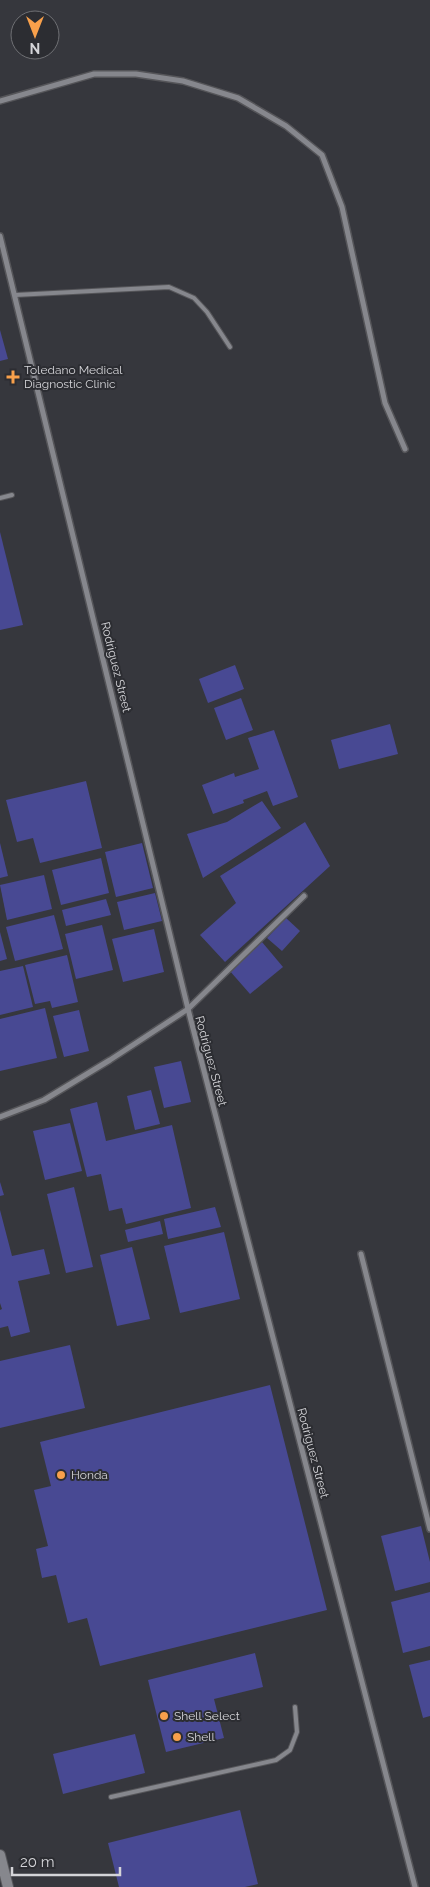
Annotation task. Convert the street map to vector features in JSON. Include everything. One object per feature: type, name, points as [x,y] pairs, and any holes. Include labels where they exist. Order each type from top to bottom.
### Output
[{"type":"main road","points":[[0,1855],[8,1887]]},
{"type":"street","points":[[0,101],[94,74],[136,74],[183,81],[238,98],[286,126],[322,155],[342,207],[385,403],[405,449]]},
{"type":"street","name":"Rodriguez Street","points":[[0,236],[188,1009],[415,1887]]},
{"type":"street","points":[[0,1117],[44,1100],[188,1009],[304,896]]},
{"type":"street","points":[[361,1254],[430,1529]]},
{"type":"lane","points":[[15,295],[169,288],[194,298],[207,312],[230,347]]},
{"type":"lane","points":[[0,498],[12,494]]},
{"type":"lane","points":[[110,1796],[276,1760],[290,1750],[297,1732],[295,1707]]},
{"type":"building","points":[[0,330],[8,359],[0,361]]},
{"type":"building","points":[[0,532],[23,625],[0,630]]},
{"type":"building","points":[[235,665],[244,689],[208,703],[199,679]]},
{"type":"building","points":[[241,698],[253,730],[226,740],[214,708]]},
{"type":"building","points":[[390,724],[398,754],[339,769],[331,740]]},
{"type":"building","points":[[274,730],[298,797],[273,806],[267,791],[243,800],[244,803],[213,814],[202,785],[234,773],[235,777],[259,769],[248,738]]},
{"type":"building","points":[[86,781],[102,848],[40,863],[33,838],[17,842],[6,800]]},
{"type":"building","points":[[262,801],[281,828],[203,878],[187,834],[227,822]]},
{"type":"building","points":[[305,822],[330,866],[225,962],[200,935],[236,903],[220,876]]},
{"type":"building","points":[[0,843],[8,876],[0,878]]},
{"type":"building","points":[[142,843],[153,888],[116,897],[105,852]]},
{"type":"building","points":[[101,858],[109,893],[61,905],[52,870]]},
{"type":"building","points":[[44,875],[52,909],[7,920],[0,885]]},
{"type":"building","points":[[155,893],[162,921],[124,930],[117,902]]},
{"type":"building","points":[[106,899],[111,915],[66,926],[62,910]]},
{"type":"building","points":[[54,915],[63,949],[15,961],[6,927]]},
{"type":"building","points":[[286,918],[300,931],[282,951],[267,938]]},
{"type":"building","points":[[102,925],[113,970],[76,979],[65,934]]},
{"type":"building","points":[[154,929],[164,972],[123,982],[112,939]]},
{"type":"building","points":[[0,932],[7,959],[0,961]]},
{"type":"building","points":[[262,942],[283,967],[250,994],[229,970]]},
{"type":"building","points":[[67,955],[78,1002],[52,1008],[50,1001],[35,1004],[25,965]]},
{"type":"building","points":[[23,966],[33,1007],[0,1015],[0,971]]},
{"type":"building","points":[[45,1008],[57,1058],[0,1071],[0,1019]]},
{"type":"building","points":[[79,1010],[89,1051],[64,1057],[53,1016]]},
{"type":"building","points":[[181,1061],[191,1102],[164,1108],[154,1067]]},
{"type":"building","points":[[151,1090],[160,1124],[135,1130],[127,1096]]},
{"type":"building","points":[[97,1102],[106,1141],[172,1125],[191,1208],[126,1224],[122,1208],[109,1211],[101,1174],[87,1177],[70,1109]]},
{"type":"building","points":[[70,1123],[82,1171],[45,1180],[33,1131]]},
{"type":"building","points":[[0,1182],[4,1195],[0,1196]]},
{"type":"building","points":[[74,1187],[93,1267],[66,1273],[47,1194]]},
{"type":"building","points":[[215,1207],[221,1227],[168,1239],[164,1219]]},
{"type":"building","points":[[0,1210],[12,1256],[44,1249],[50,1274],[18,1281],[30,1332],[11,1337],[8,1326],[0,1328],[0,1310],[2,1309],[0,1303]]},
{"type":"building","points":[[160,1221],[163,1234],[128,1242],[125,1230]]},
{"type":"building","points":[[224,1232],[240,1299],[180,1313],[164,1246]]},
{"type":"building","points":[[132,1247],[150,1319],[117,1326],[100,1255]]},
{"type":"building","points":[[70,1345],[85,1408],[0,1428],[0,1361]]},
{"type":"building","points":[[270,1385],[327,1610],[100,1666],[87,1618],[68,1623],[56,1575],[42,1578],[36,1549],[48,1546],[34,1490],[51,1486],[40,1442]]},
{"type":"building","points":[[421,1526],[430,1562],[430,1582],[395,1591],[381,1536]]},
{"type":"building","points":[[430,1592],[430,1646],[403,1653],[391,1602]]},
{"type":"building","points":[[255,1653],[263,1687],[214,1699],[224,1738],[166,1752],[148,1680]]},
{"type":"building","points":[[430,1660],[430,1716],[423,1718],[409,1665]]},
{"type":"building","points":[[135,1734],[145,1773],[63,1794],[53,1754]]},
{"type":"building","points":[[240,1810],[258,1884],[245,1887],[119,1887],[108,1843]]},
{"type":"place","name":"Toledano Medical Diagnostic Clinic","points":[[13,377]]},
{"type":"place","name":"Honda","points":[[61,1475]]},
{"type":"place","name":"Shell Select","points":[[164,1716]]},
{"type":"place","name":"Shell","points":[[177,1737]]}]
